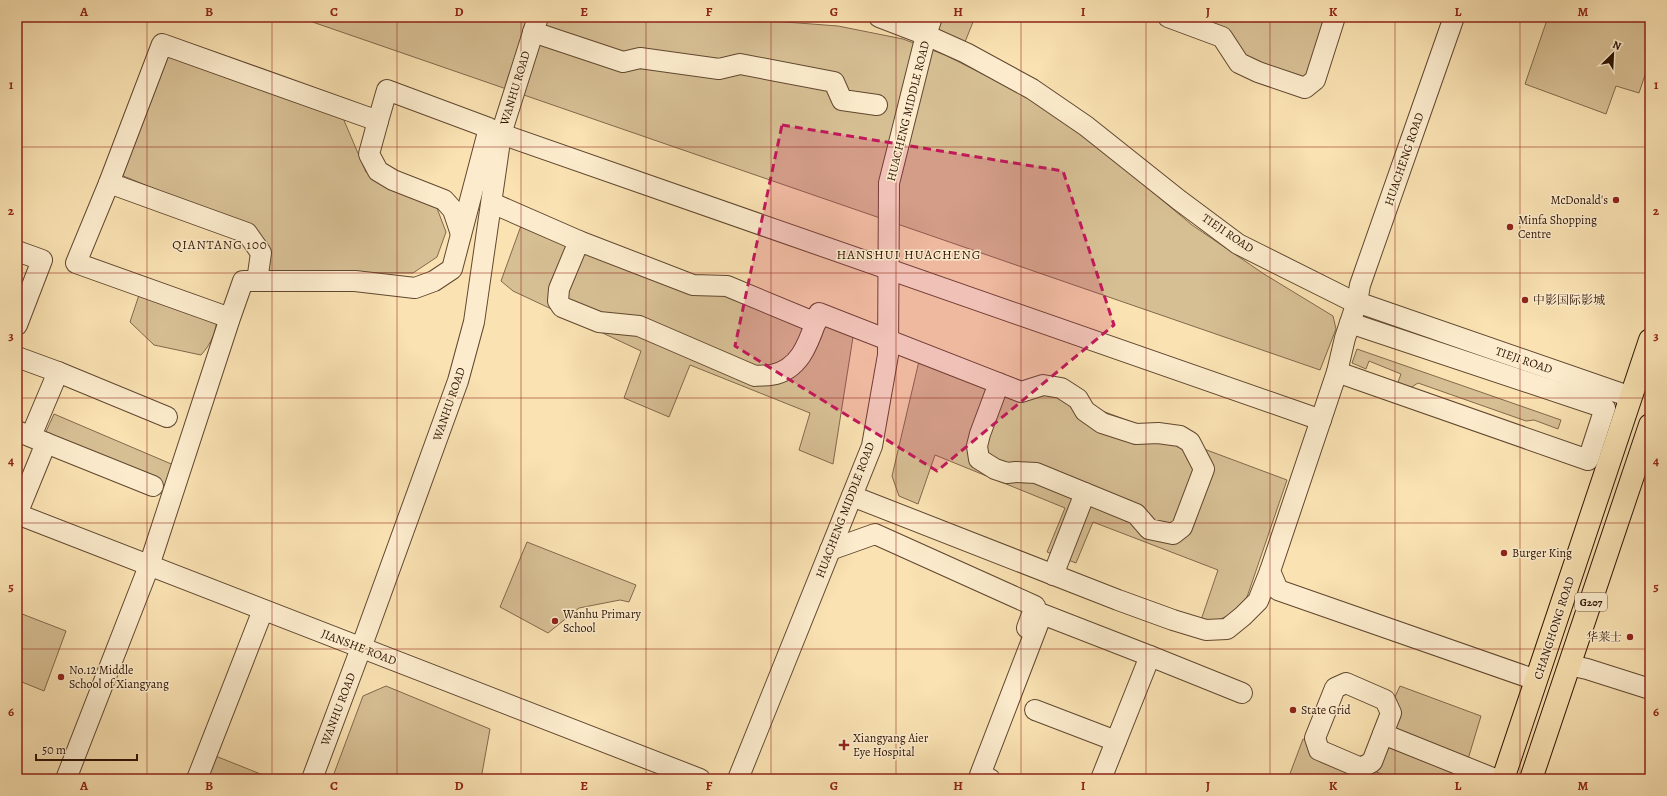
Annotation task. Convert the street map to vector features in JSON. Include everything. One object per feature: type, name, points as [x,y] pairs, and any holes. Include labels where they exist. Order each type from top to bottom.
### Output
[{"type":"highway","name":"CHANGHONG ROAD","points":[[1503,779],[1650,340]]},
{"type":"highway","name":"G207","points":[[1531,779],[1569,665],[1644,461],[1650,425]]},
{"type":"street","name":"TIEJI ROAD","points":[[879,17],[929,26],[966,53],[1032,89],[1086,126],[1179,200],[1238,244],[1348,299],[1631,397]]},
{"type":"street","points":[[1168,17],[1222,37],[1239,63],[1258,72],[1305,88],[1315,80],[1335,17]]},
{"type":"street","name":"HUACHENG ROAD","points":[[852,496],[1173,620],[1206,630],[1227,629],[1244,616],[1258,601],[1270,571],[1337,372],[1357,302],[1360,285],[1438,77],[1454,17]]},
{"type":"street","points":[[535,25],[623,62],[640,58],[719,69],[740,64],[796,73],[834,82],[842,100],[877,105]]},
{"type":"street","name":"WANHU ROAD","points":[[312,779],[458,381],[474,322],[501,134],[535,25]]},
{"type":"street","name":"HUACHENG MIDDLE ROAD","points":[[738,779],[872,446],[888,355],[889,183],[929,26]]},
{"type":"street","points":[[230,318],[76,263],[109,183],[162,44],[378,121]]},
{"type":"street","points":[[66,779],[149,566],[243,281],[354,281],[415,288],[434,281],[452,269],[489,128],[387,90],[369,154],[378,171],[393,180],[444,200],[453,210],[461,234]]},
{"type":"street","points":[[501,134],[1321,420]]},
{"type":"street","points":[[109,183],[247,233],[261,253],[257,281]]},
{"type":"street","points":[[492,203],[579,240],[693,285],[727,286],[816,323]]},
{"type":"street","points":[[579,240],[558,289],[558,300],[562,307],[599,322],[638,326],[755,376],[772,375],[788,368],[799,360],[810,340],[819,313],[888,339],[1021,392],[1043,385],[1061,388],[1078,399],[1085,411],[1102,423],[1136,434],[1158,433],[1180,436],[1190,442],[1204,469],[1182,527],[1173,534],[1149,529],[1136,514],[1036,473],[1007,473],[995,470],[979,459],[977,446],[998,383]]},
{"type":"street","points":[[17,251],[42,260],[17,325]]},
{"type":"street","points":[[1337,372],[1588,460],[1605,408],[1350,323]]},
{"type":"street","points":[[17,357],[58,372],[167,417]]},
{"type":"street","points":[[17,514],[31,437],[58,372]]},
{"type":"street","points":[[31,437],[153,486]]},
{"type":"street","points":[[1053,574],[1085,493]]},
{"type":"street","name":"JIANSHE ROAD","points":[[17,514],[700,779]]},
{"type":"street","points":[[830,550],[875,534],[1035,606],[969,779]]},
{"type":"street","points":[[1270,571],[1278,590],[1536,680]]},
{"type":"street","points":[[197,779],[263,610]]},
{"type":"street","points":[[990,779],[980,775],[1042,614],[1242,693]]},
{"type":"street","points":[[1102,779],[1150,656]]},
{"type":"street","points":[[1569,665],[1587,669],[1650,689]]},
{"type":"street","points":[[1035,710],[1116,741]]},
{"type":"street","points":[[1383,734],[1495,779]]},
{"type":"highlighted area","points":[[782,125],[1063,171],[1114,325],[937,471],[735,346]]},
{"type":"shaded area","points":[[298,17],[720,17],[838,26],[903,39],[945,55],[1029,97],[1090,140],[1192,225],[1264,274],[1333,316],[1336,329],[1320,370]]},
{"type":"shaded area","points":[[907,17],[975,17],[965,42]]},
{"type":"shaded area","points":[[1168,17],[1335,17],[1315,80],[1258,72],[1222,37]]},
{"type":"shaded area","points":[[1548,17],[1650,17],[1650,60],[1639,93],[1616,86],[1606,114],[1525,84]]},
{"type":"shaded area","points":[[168,53],[343,118],[366,172],[435,203],[446,232],[437,257],[413,273],[264,272],[253,229],[121,175]]},
{"type":"shaded area","points":[[522,223],[693,279],[722,279],[853,337],[833,464],[799,450],[810,413],[690,365],[669,417],[624,398],[641,351],[513,291],[501,281]]},
{"type":"shaded area","points":[[139,295],[217,314],[213,336],[201,355],[154,345],[130,322]]},
{"type":"shaded area","points":[[923,344],[1287,480],[1247,597],[1232,613],[1227,616],[1200,623],[1218,570],[1093,522],[1076,563],[1047,552],[1065,508],[935,455],[918,504],[899,496],[892,476]]},
{"type":"shaded area","points":[[1357,349],[1561,420],[1558,429],[1534,420],[1526,421],[1418,383],[1410,388],[1398,382],[1401,374],[1369,361],[1366,369],[1352,363]]},
{"type":"shaded area","points":[[54,414],[176,466],[168,488],[44,436]]},
{"type":"shaded area","points":[[527,542],[636,585],[629,602],[620,600],[579,608],[548,633],[500,607]]},
{"type":"shaded area","points":[[17,612],[66,631],[44,691],[17,680]]},
{"type":"shaded area","points":[[386,686],[490,729],[481,779],[332,779],[363,696]]},
{"type":"shaded area","points":[[1400,686],[1481,716],[1462,779],[1397,779],[1367,769],[1364,779],[1288,779],[1303,739],[1355,757],[1368,755]]},
{"type":"shaded area","points":[[208,753],[273,779],[197,779]]},
{"type":"place","name":"McDonald's","points":[[1616,200]]},
{"type":"place","name":"Minfa Shopping Centre","points":[[1510,227]]},
{"type":"place","name":"中影国际影城","points":[[1525,300]]},
{"type":"place","name":"Burger King","points":[[1504,553]]},
{"type":"place","name":"Wanhu Primary School","points":[[555,621]]},
{"type":"place","name":"华莱士","points":[[1630,637]]},
{"type":"place","name":"No.12 Middle School of Xiangyang","points":[[61,677]]},
{"type":"place","name":"State Grid","points":[[1293,710]]},
{"type":"place","name":"Xiangyang Aier Eye Hospital","points":[[844,745]]},
{"type":"district","name":"QIANTANG 100","points":[[220,244]]},
{"type":"district","name":"HANSHUI HUACHENG","points":[[909,254]]}]
